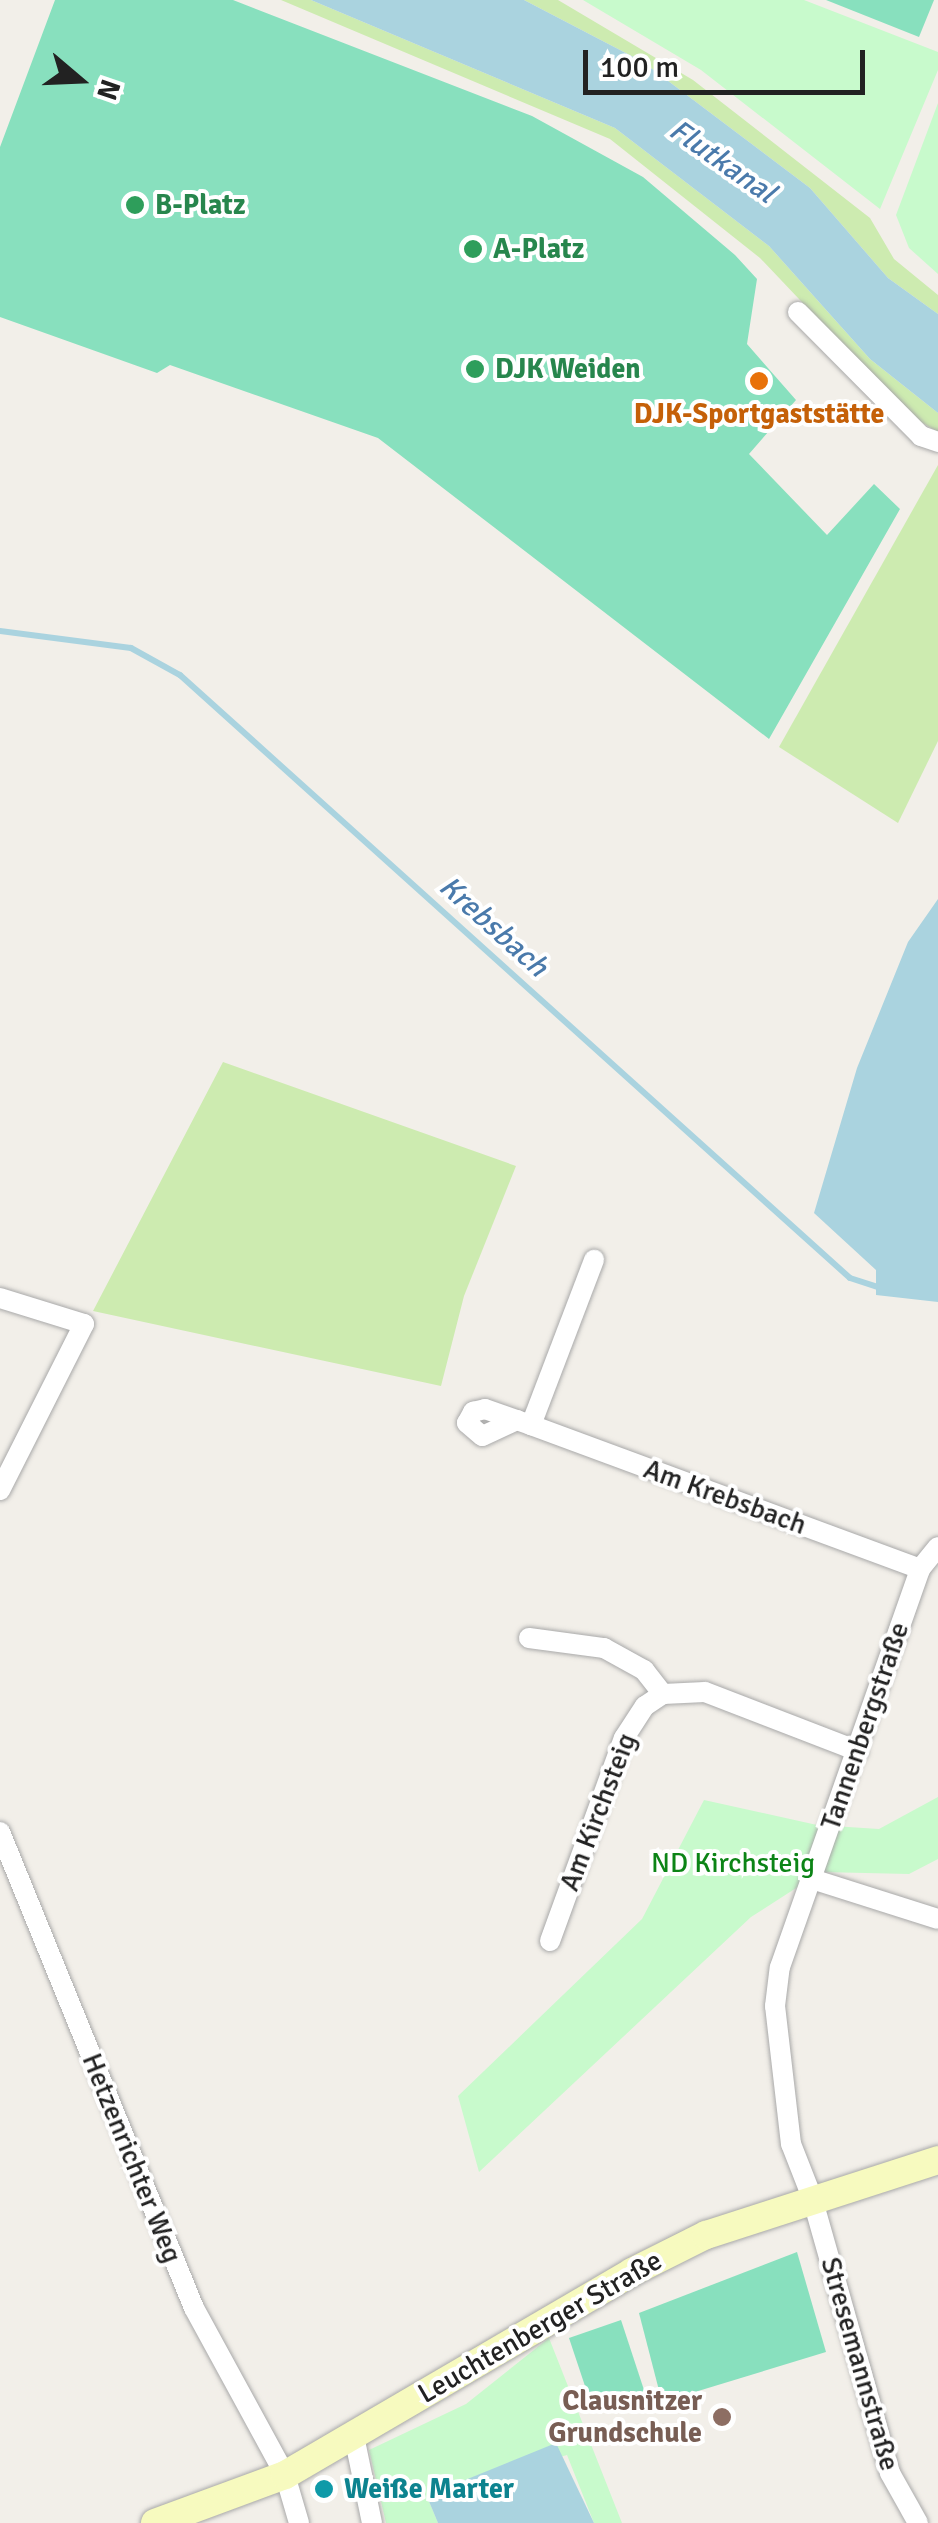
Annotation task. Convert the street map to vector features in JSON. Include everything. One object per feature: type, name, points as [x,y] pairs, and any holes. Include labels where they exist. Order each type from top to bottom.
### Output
[{"type":"street","points":[[798,312],[908,423],[938,442]]},
{"type":"street","name":"Am Krebsbach","points":[[594,1260],[524,1423],[920,1569]]},
{"type":"street","points":[[0,1298],[84,1324],[0,1490]]},
{"type":"street","name":"Tannenbergstraße","points":[[813,2200],[790,2144],[774,2006],[780,1967],[920,1569],[938,1548]]},
{"type":"street","points":[[529,1638],[604,1648],[644,1670],[663,1694],[705,1692],[858,1752]]},
{"type":"street","name":"Am Kirchsteig","points":[[550,1941],[624,1738],[644,1706],[663,1694]]},
{"type":"street","name":"Hetzenrichter Weg","points":[[0,1832],[194,2308],[285,2475],[299,2523]]},
{"type":"street","points":[[812,1879],[938,1918]]},
{"type":"street","name":"Leuchtenberger Straße","points":[[155,2523],[285,2475],[632,2272],[706,2235],[938,2160]]},
{"type":"street","name":"Stresemannstraße","points":[[813,2200],[890,2472],[918,2523]]},
{"type":"street","points":[[354,2436],[372,2523]]},
{"type":"green space","name":"DJK Weiden","points":[[55,0],[233,0],[532,116],[643,177],[735,255],[757,279],[747,344],[796,400],[749,454],[827,535],[874,484],[900,509],[769,739],[378,438],[170,365],[157,373],[0,317],[0,147]]},
{"type":"green space","points":[[281,0],[311,0],[615,128],[769,246],[870,359],[938,413],[938,432],[909,415],[760,258],[610,139]]},
{"type":"green space","points":[[524,0],[558,0],[693,80],[870,218],[894,259],[938,295],[938,314],[888,278],[810,188],[643,62]]},
{"type":"green space","points":[[583,0],[804,0],[938,52],[938,70],[880,209],[701,70]]},
{"type":"green space","points":[[826,0],[934,0],[919,37]]},
{"type":"green space","points":[[938,103],[938,274],[909,248],[896,215]]},
{"type":"green space","points":[[938,465],[938,741],[898,823],[779,747]]},
{"type":"green space","points":[[223,1062],[516,1166],[464,1296],[441,1386],[93,1311]]},
{"type":"green space","name":"ND Kirchsteig","points":[[938,1797],[938,1859],[909,1874],[821,1872],[751,1917],[479,2172],[458,2096],[642,1919],[704,1800],[817,1825],[879,1829]]},
{"type":"green space","points":[[797,2252],[826,2352],[662,2402],[639,2313]]},
{"type":"green space","points":[[621,2320],[645,2393],[593,2410],[569,2338]]},
{"type":"green space","points":[[549,2338],[622,2523],[594,2523],[567,2455],[433,2493],[428,2499],[438,2523],[386,2523],[369,2450],[466,2404]]},
{"type":"water","name":"Flutkanal","points":[[311,0],[524,0],[643,62],[810,188],[888,278],[938,314],[938,413],[870,359],[769,246],[615,128]]},
{"type":"water","points":[[938,899],[938,1302],[876,1295],[876,1270],[814,1213],[857,1068],[908,942]]},
{"type":"water","points":[[556,2443],[594,2523],[438,2523],[428,2499],[433,2493]]},
{"type":"waterway","name":"Krebsbach","points":[[0,631],[131,648],[180,675],[850,1278],[877,1287]]},
{"type":"place","name":"B-Platz","points":[[135,205]]},
{"type":"place","name":"A-Platz","points":[[473,249]]},
{"type":"place","name":"DJK Weiden","points":[[475,369]]},
{"type":"place","name":"DJK-Sportgaststätte","points":[[759,381]]},
{"type":"place","name":"Clausnitzer Grundschule","points":[[722,2417]]},
{"type":"place","name":"Weiße Marter","points":[[324,2489]]}]
